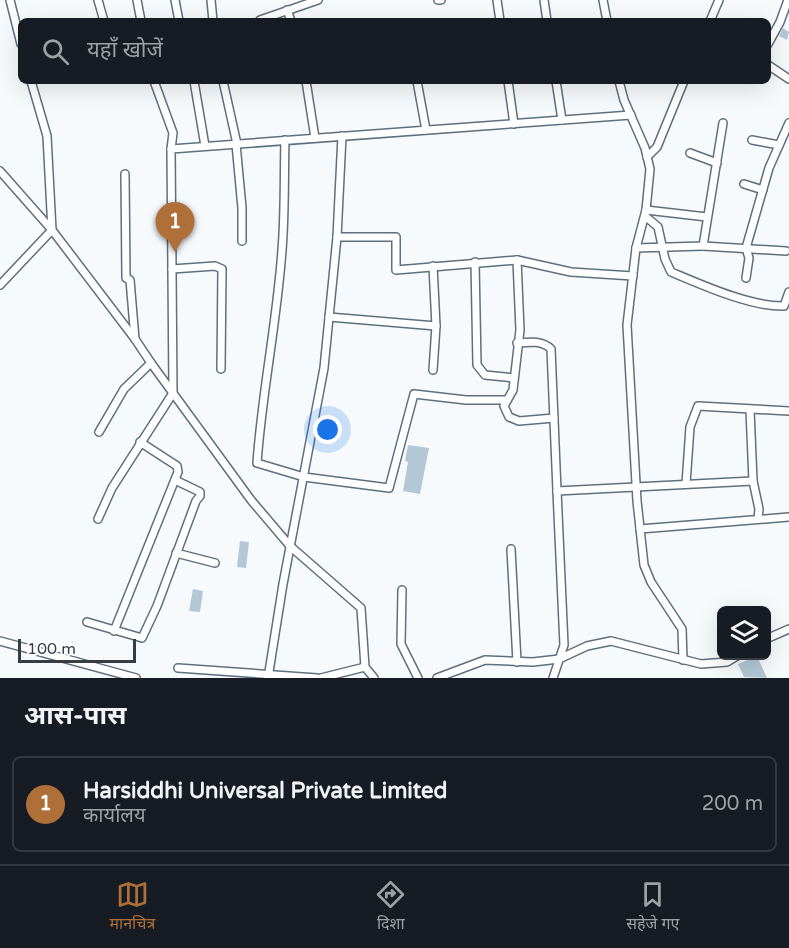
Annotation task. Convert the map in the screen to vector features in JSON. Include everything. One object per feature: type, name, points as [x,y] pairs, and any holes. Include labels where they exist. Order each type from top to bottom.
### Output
[{"type":"street","points":[[10,0],[18,32]]},
{"type":"street","points":[[98,0],[103,18]]},
{"type":"street","points":[[137,0],[140,18]]},
{"type":"street","points":[[175,0],[178,18]]},
{"type":"street","points":[[211,0],[213,18]]},
{"type":"street","points":[[265,18],[318,0]]},
{"type":"street","points":[[497,0],[500,18]]},
{"type":"street","points":[[544,0],[547,18]]},
{"type":"street","points":[[603,0],[606,18]]},
{"type":"street","points":[[711,18],[718,0]]},
{"type":"street","points":[[771,38],[788,0]]},
{"type":"street","points":[[287,10],[290,18]]},
{"type":"street","points":[[771,67],[789,79]]},
{"type":"street","points":[[0,285],[52,230],[47,136],[33,84]]},
{"type":"street","points":[[98,519],[112,488],[172,393],[171,149],[173,133],[155,84]]},
{"type":"street","points":[[195,84],[205,146]]},
{"type":"street","points":[[224,84],[237,144],[242,242]]},
{"type":"street","points":[[306,84],[315,138]]},
{"type":"street","points":[[418,84],[426,130]]},
{"type":"street","points":[[508,84],[514,124]]},
{"type":"street","points":[[556,84],[562,120]]},
{"type":"street","points":[[620,84],[651,169],[646,213],[636,248],[627,325],[640,530],[644,565],[651,582],[682,629],[683,660]]},
{"type":"street","points":[[647,157],[657,147],[683,84]]},
{"type":"street","points":[[171,149],[631,115]]},
{"type":"street","points":[[703,246],[723,123]]},
{"type":"street","points":[[746,278],[749,258],[746,248],[763,190],[789,123]]},
{"type":"street","points":[[268,676],[324,368],[337,237],[342,136]]},
{"type":"street","points":[[285,140],[282,250],[272,346],[259,429],[257,463],[303,477],[389,488],[414,394],[466,400],[507,400]]},
{"type":"street","points":[[752,140],[779,145]]},
{"type":"street","points":[[690,153],[717,163]]},
{"type":"street","points":[[0,171],[52,230],[135,339],[251,500],[290,546],[361,608],[365,667],[374,678]]},
{"type":"street","points":[[125,174],[126,278],[130,280],[135,339]]},
{"type":"street","points":[[744,184],[763,190]]},
{"type":"street","points":[[646,213],[707,217]]},
{"type":"street","points":[[646,213],[658,227],[671,272],[717,291],[771,306],[784,306],[789,292]]},
{"type":"street","points":[[337,237],[396,237],[396,270],[517,260],[571,272],[633,276]]},
{"type":"street","points":[[636,248],[703,246],[786,251]]},
{"type":"street","points":[[517,260],[520,330],[513,390],[504,406],[509,417],[519,421],[554,418]]},
{"type":"street","points":[[475,262],[477,365],[485,375],[514,378]]},
{"type":"street","points":[[172,269],[215,266],[222,269],[221,369]]},
{"type":"street","points":[[433,266],[436,326],[433,370]]},
{"type":"street","points":[[329,317],[436,326]]},
{"type":"street","points":[[517,343],[546,344],[551,349],[564,645],[554,678]]},
{"type":"street","points":[[99,432],[124,389],[151,363]]},
{"type":"street","points":[[686,484],[690,427],[698,406],[789,411]]},
{"type":"street","points":[[750,410],[753,481],[759,510],[758,519]]},
{"type":"street","points":[[114,631],[178,472],[177,466],[140,442]]},
{"type":"street","points":[[87,622],[142,638],[196,501],[200,496],[200,492],[175,480]]},
{"type":"street","points":[[557,491],[753,481]]},
{"type":"street","points":[[640,530],[789,517]]},
{"type":"street","points":[[511,549],[517,662]]},
{"type":"street","points":[[176,554],[215,564]]},
{"type":"street","points":[[402,590],[401,644],[418,678]]},
{"type":"street","points":[[771,637],[789,629]]},
{"type":"street","points":[[0,641],[135,678]]},
{"type":"street","points":[[437,678],[485,660],[533,662],[559,659],[587,646],[611,641],[701,664],[730,660]]},
{"type":"street","points":[[178,668],[319,678],[365,667]]},
{"type":"building","points":[[783,28],[789,32],[787,40],[779,36]]},
{"type":"building","points":[[408,445],[429,448],[420,494],[403,491],[408,462],[405,461]]},
{"type":"building","points":[[240,541],[249,542],[246,568],[237,567]]},
{"type":"building","points":[[193,589],[203,591],[200,612],[189,611]]},
{"type":"building","points":[[748,660],[759,660],[767,678],[744,677],[738,664]]},
{"type":"place","name":"Harsiddhi Universal Private Limited","points":[[175,252]]}]
